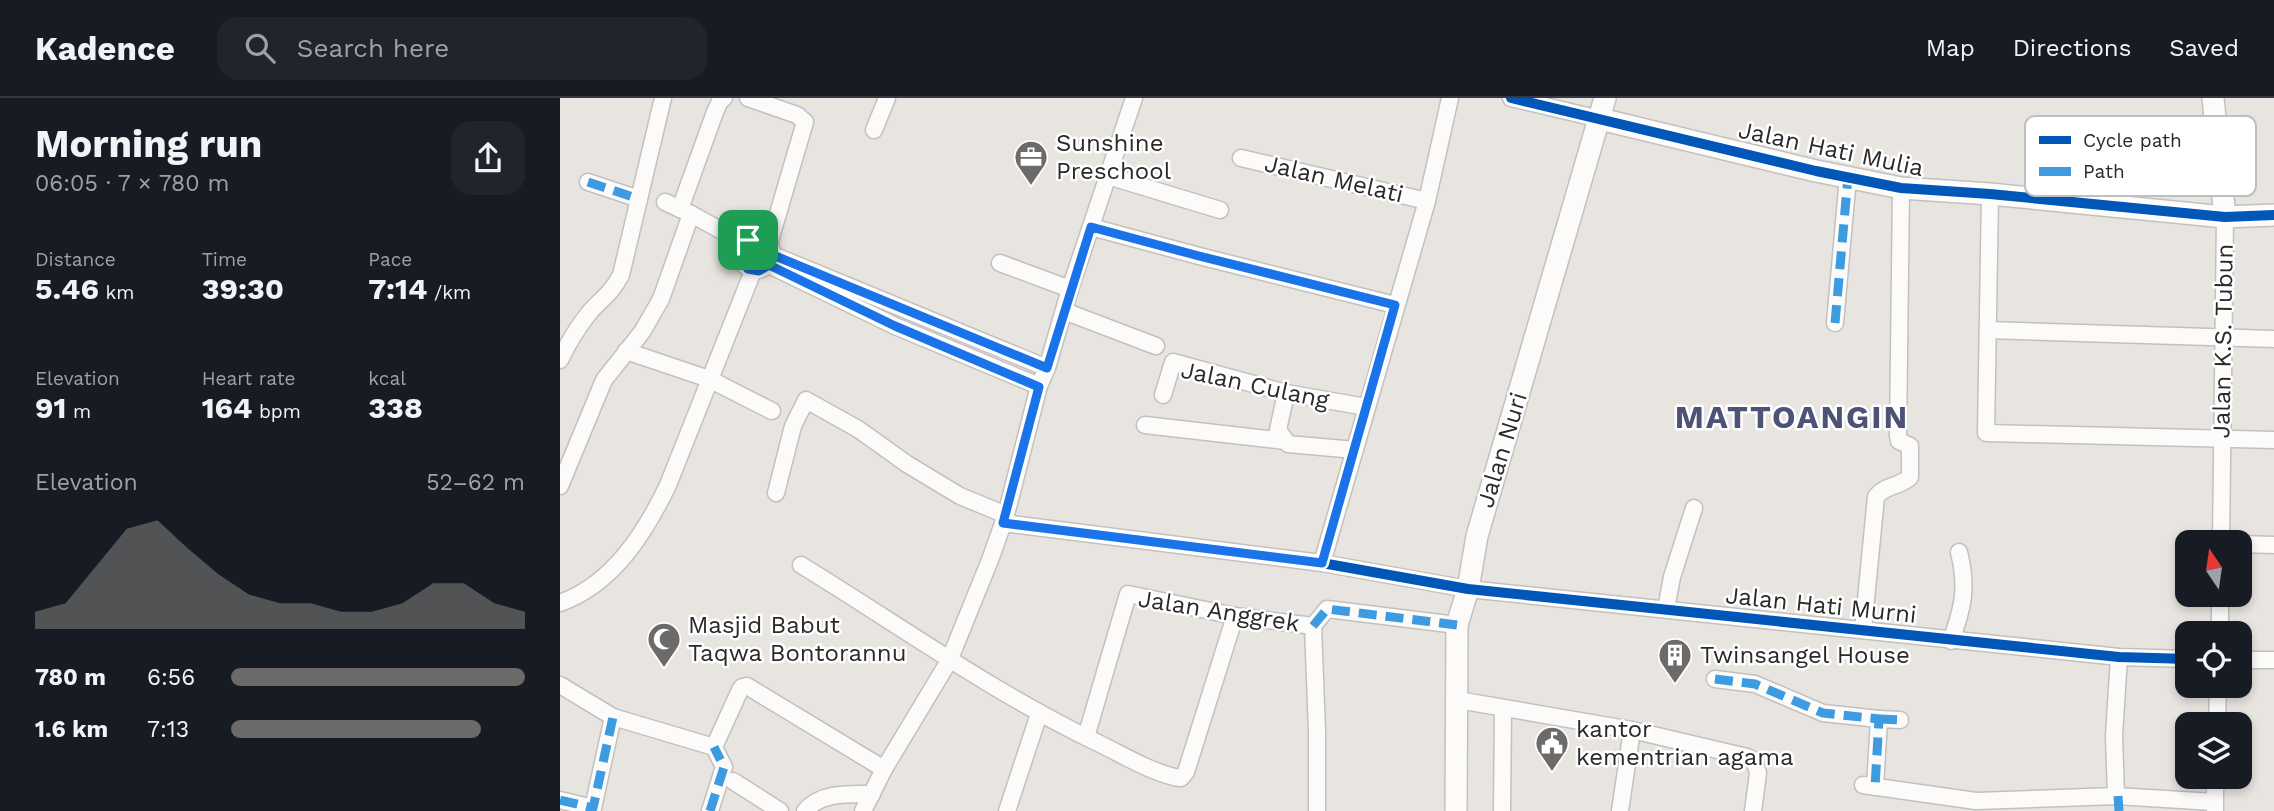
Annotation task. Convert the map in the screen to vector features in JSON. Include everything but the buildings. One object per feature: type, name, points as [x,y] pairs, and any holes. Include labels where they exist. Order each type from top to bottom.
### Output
[{"type":"street","points":[[560,360],[567,344],[590,313],[606,298],[621,275],[629,251],[663,98]]},
{"type":"street","points":[[560,486],[598,390],[642,332],[662,299],[715,112],[724,98]]},
{"type":"street","points":[[560,603],[587,589],[611,571],[651,520],[668,485],[709,379],[766,259],[805,122],[797,115],[748,98]]},
{"type":"street","points":[[874,130],[887,98]]},
{"type":"street","points":[[863,811],[884,769],[949,661],[1005,519],[1039,387],[1134,98]]},
{"type":"street","points":[[1322,563],[1427,201],[1450,98]]},
{"type":"street","name":"Jalan Hati Mulia","points":[[1511,98],[1602,108],[1847,177],[1901,188],[2225,217],[2274,215]]},
{"type":"street","name":"Jalan K.S. Tubun","points":[[2213,98],[2215,116]]},
{"type":"street","name":"Jalan Nuri","points":[[1456,811],[1457,625],[1460,587],[1602,108]]},
{"type":"street","name":"Jalan Melati","points":[[1241,158],[1427,201]]},
{"type":"street","points":[[1108,176],[1220,209]]},
{"type":"street","points":[[1835,323],[1847,177]]},
{"type":"street","points":[[588,183],[639,199]]},
{"type":"street","points":[[1863,630],[1876,498],[1882,490],[1910,477],[1910,446],[1899,441],[1898,436],[1901,188]]},
{"type":"street","points":[[1990,194],[1986,433],[2274,440]]},
{"type":"street","name":"Jalan K.S. Tubun","points":[[2221,530],[2225,217],[2223,196]]},
{"type":"street","points":[[665,202],[744,243]]},
{"type":"street","points":[[1091,227],[1395,305]]},
{"type":"street","points":[[1039,387],[895,326],[766,259],[760,238],[744,243],[740,254],[748,269],[766,259],[904,309],[1047,368]]},
{"type":"street","points":[[1000,263],[1070,289]]},
{"type":"street","points":[[895,326],[904,309]]},
{"type":"street","points":[[1064,311],[1156,346]]},
{"type":"street","points":[[1988,330],[2274,339]]},
{"type":"street","points":[[981,362],[989,344]]},
{"type":"street","points":[[626,351],[709,379],[772,411]]},
{"type":"street","name":"Jalan Culang","points":[[1163,395],[1173,362],[1286,393],[1366,407]]},
{"type":"street","points":[[1284,441],[1278,430],[1286,393]]},
{"type":"street","name":"Jalan Hati Murni","points":[[776,494],[793,426],[806,400],[858,429],[907,464],[960,496],[1005,519],[1322,563],[1460,587],[1951,641],[2119,657],[2175,659]]},
{"type":"street","points":[[1145,425],[1355,450]]},
{"type":"street","points":[[1666,609],[1672,577],[1694,508]]},
{"type":"street","points":[[2252,544],[2274,545]]},
{"type":"street","points":[[1951,641],[1964,602],[1965,582],[1959,552]]},
{"type":"street","points":[[801,565],[949,661],[1039,713],[1167,775],[1181,778],[1186,772],[1235,616]]},
{"type":"street","name":"Jalan Anggrek","points":[[1086,737],[1128,594],[1235,616],[1313,626],[1317,811]]},
{"type":"street","points":[[1313,626],[1327,608],[1457,625]]},
{"type":"street","points":[[2118,801],[2114,736],[2119,657]]},
{"type":"street","points":[[2252,660],[2274,660]]},
{"type":"street","points":[[1715,679],[1755,684],[1823,713],[1900,720]]},
{"type":"street","points":[[560,685],[613,717],[714,747],[724,767],[710,811]]},
{"type":"street","points":[[714,747],[742,687],[747,686],[884,769]]},
{"type":"street","points":[[1458,700],[1632,730],[1754,760],[1758,773],[1753,811]]},
{"type":"street","points":[[1502,811],[1503,708]]},
{"type":"street","points":[[1007,811],[1039,713]]},
{"type":"street","points":[[560,800],[593,807],[613,717]]},
{"type":"street","points":[[1880,719],[1869,786],[1976,801],[2118,801],[2214,807],[2215,789]]},
{"type":"street","points":[[1620,811],[1632,730]]},
{"type":"street","points":[[733,781],[780,811]]},
{"type":"street","points":[[808,807],[827,797],[872,794]]},
{"type":"marked path","points":[[1835,323],[1848,177]]},
{"type":"marked path","points":[[588,182],[639,199]]},
{"type":"marked path","points":[[1313,626],[1327,609],[1457,625]]},
{"type":"marked path","points":[[1715,679],[1755,684],[1823,713],[1879,719],[1875,787]]},
{"type":"marked path","points":[[560,800],[593,808],[613,717]]},
{"type":"marked path","points":[[1879,719],[1900,720]]},
{"type":"marked path","points":[[710,811],[724,767],[714,747]]},
{"type":"marked path","points":[[2118,796],[2119,811]]},
{"type":"cycle path","points":[[1511,98],[1816,171],[1901,188],[2225,217],[2274,215]]},
{"type":"cycle path","points":[[1003,523],[1322,563],[1468,589],[2119,657],[2175,659]]},
{"type":"place","name":"Sunshine Preschool","points":[[1031,187]]},
{"type":"place","name":"Masjid Babut Taqwa Bontorannu","points":[[664,669]]},
{"type":"place","name":"Twinsangel House","points":[[1675,685]]},
{"type":"place","name":"kantor kementrian agama","points":[[1552,773]]},
{"type":"district","name":"MATTOANGIN","points":[[1792,417]]},
{"type":"route","points":[[1091,227],[1395,305],[1322,563],[1003,523],[1039,387],[895,326],[769,265],[759,271],[748,269],[743,265],[740,254],[741,248],[748,240],[765,240],[773,255],[1047,368],[1091,227]]}]
